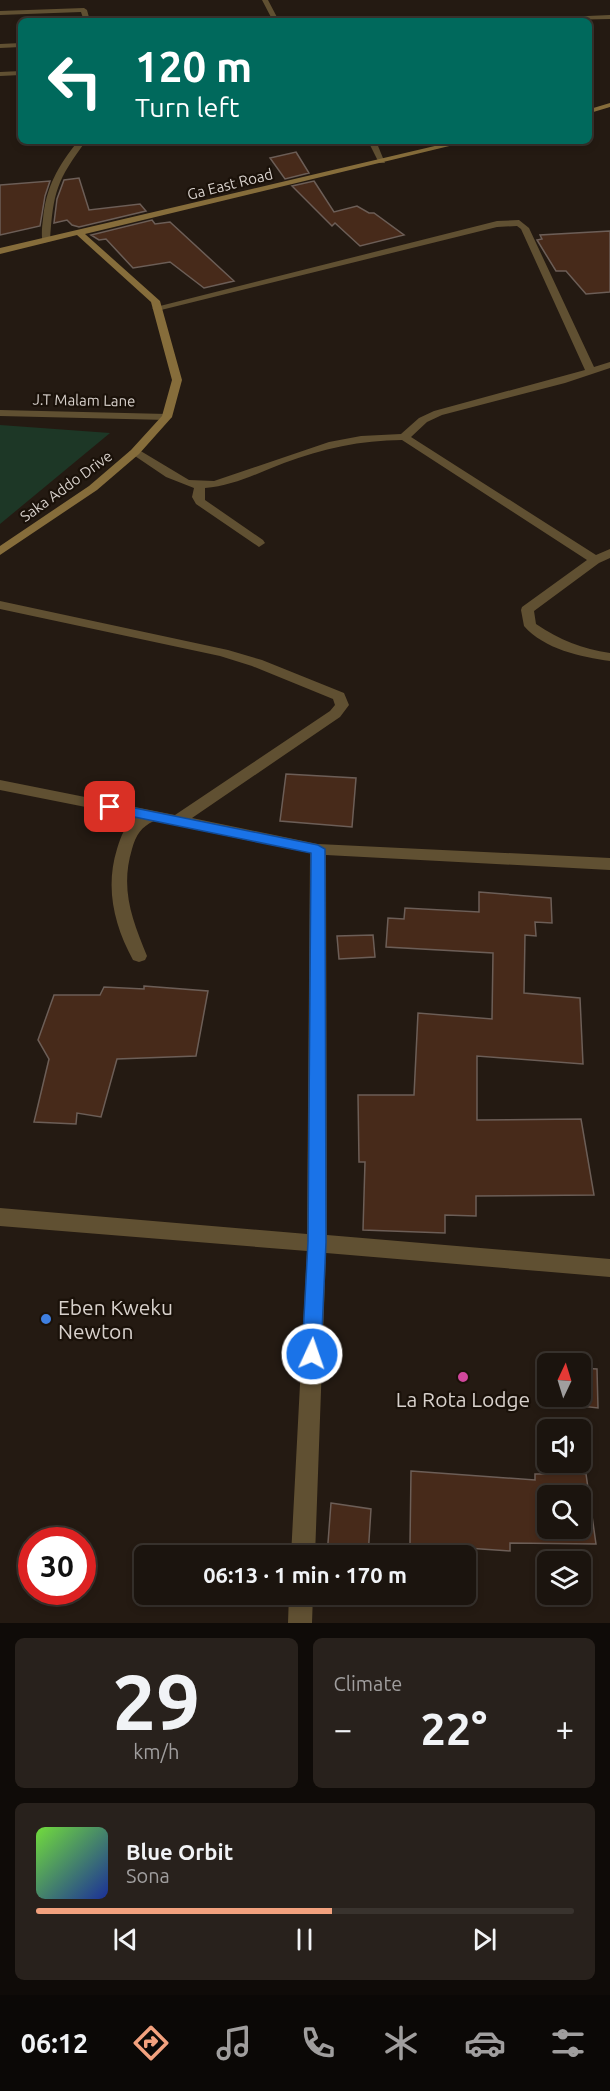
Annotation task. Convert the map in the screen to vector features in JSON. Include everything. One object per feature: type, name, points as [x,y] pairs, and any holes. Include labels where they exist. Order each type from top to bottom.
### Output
[{"type":"street","points":[[265,0],[274,18]]},
{"type":"street","points":[[0,13],[79,9],[86,11],[87,18]]},
{"type":"street","points":[[587,18],[610,17]]},
{"type":"street","points":[[0,46],[18,45]]},
{"type":"street","points":[[0,74],[18,74]]},
{"type":"street","points":[[592,110],[610,105]]},
{"type":"street","points":[[46,241],[49,192],[54,177],[80,144]]},
{"type":"street","points":[[374,144],[382,161]]},
{"type":"street","name":"Ga East Road","points":[[0,251],[80,234],[453,144]]},
{"type":"street","points":[[157,308],[497,224],[519,223],[525,228],[591,372]]},
{"type":"street","name":"Saka Addo Drive","points":[[0,551],[93,488],[135,452],[167,417],[177,380],[155,301],[80,234]]},
{"type":"street","points":[[404,437],[423,420],[438,413],[610,365]]},
{"type":"street","name":"J.T Malam Lane","points":[[0,413],[167,417]]},
{"type":"street","points":[[135,452],[188,484],[211,486],[294,456],[349,441],[385,436],[404,437],[595,560]]},
{"type":"street","points":[[200,486],[198,497],[200,502],[259,543]]},
{"type":"street","points":[[610,553],[595,560],[527,610],[530,626],[560,646],[586,654],[610,657]]},
{"type":"street","points":[[0,605],[223,653],[267,667],[339,696],[342,705],[335,714],[177,821]]},
{"type":"street","points":[[0,785],[318,849],[610,864]]},
{"type":"street","points":[[140,956],[124,920],[116,882],[130,832],[140,820],[153,816]]},
{"type":"street","points":[[303,1545],[317,1242],[318,849]]},
{"type":"street","points":[[0,1217],[610,1268]]},
{"type":"street","points":[[300,1623],[301,1605]]},
{"type":"green space","points":[[0,425],[110,433],[0,524]]},
{"type":"building","points":[[296,152],[309,173],[285,179],[270,158]]},
{"type":"building","points":[[79,178],[89,210],[140,204],[146,211],[79,227],[67,220],[54,223],[57,199],[64,180]]},
{"type":"building","points":[[50,181],[40,226],[0,235],[0,185]]},
{"type":"building","points":[[314,181],[334,212],[357,206],[369,213],[374,213],[404,235],[360,246],[335,223],[332,226],[292,186]]},
{"type":"building","points":[[152,220],[155,224],[170,222],[234,281],[204,288],[170,262],[133,268],[106,239],[99,240],[91,235]]},
{"type":"building","points":[[610,231],[610,292],[586,294],[566,271],[556,271],[537,240],[542,239],[540,235]]},
{"type":"building","points":[[286,774],[356,778],[352,827],[280,821]]},
{"type":"building","points":[[479,892],[551,898],[552,923],[535,922],[536,936],[525,935],[524,993],[580,998],[583,1064],[477,1056],[477,1120],[581,1119],[594,1195],[476,1196],[476,1216],[445,1215],[445,1233],[363,1230],[365,1162],[359,1162],[358,1095],[414,1095],[418,1013],[492,1019],[493,953],[386,947],[388,918],[404,919],[405,908],[479,912]]},
{"type":"building","points":[[373,935],[375,957],[339,959],[337,936]]},
{"type":"building","points":[[144,986],[208,991],[196,1056],[117,1059],[101,1117],[77,1113],[76,1124],[34,1122],[49,1059],[38,1040],[54,995],[100,995],[104,987],[144,989]]},
{"type":"building","points":[[591,1369],[597,1369],[598,1408],[589,1407]]},
{"type":"building","points":[[411,1471],[535,1480],[535,1474],[586,1474],[588,1485],[537,1485],[537,1539],[591,1539],[591,1509],[596,1544],[510,1543],[510,1551],[476,1549],[476,1545],[410,1544]]},
{"type":"building","points":[[331,1503],[371,1509],[369,1545],[328,1545]]},
{"type":"place","name":"Eben Kweku Newton","points":[[46,1319]]},
{"type":"place","name":"La Rota Lodge","points":[[463,1377]]},
{"type":"route","points":[[110,807],[318,849],[317,1242],[312,1354]]}]
